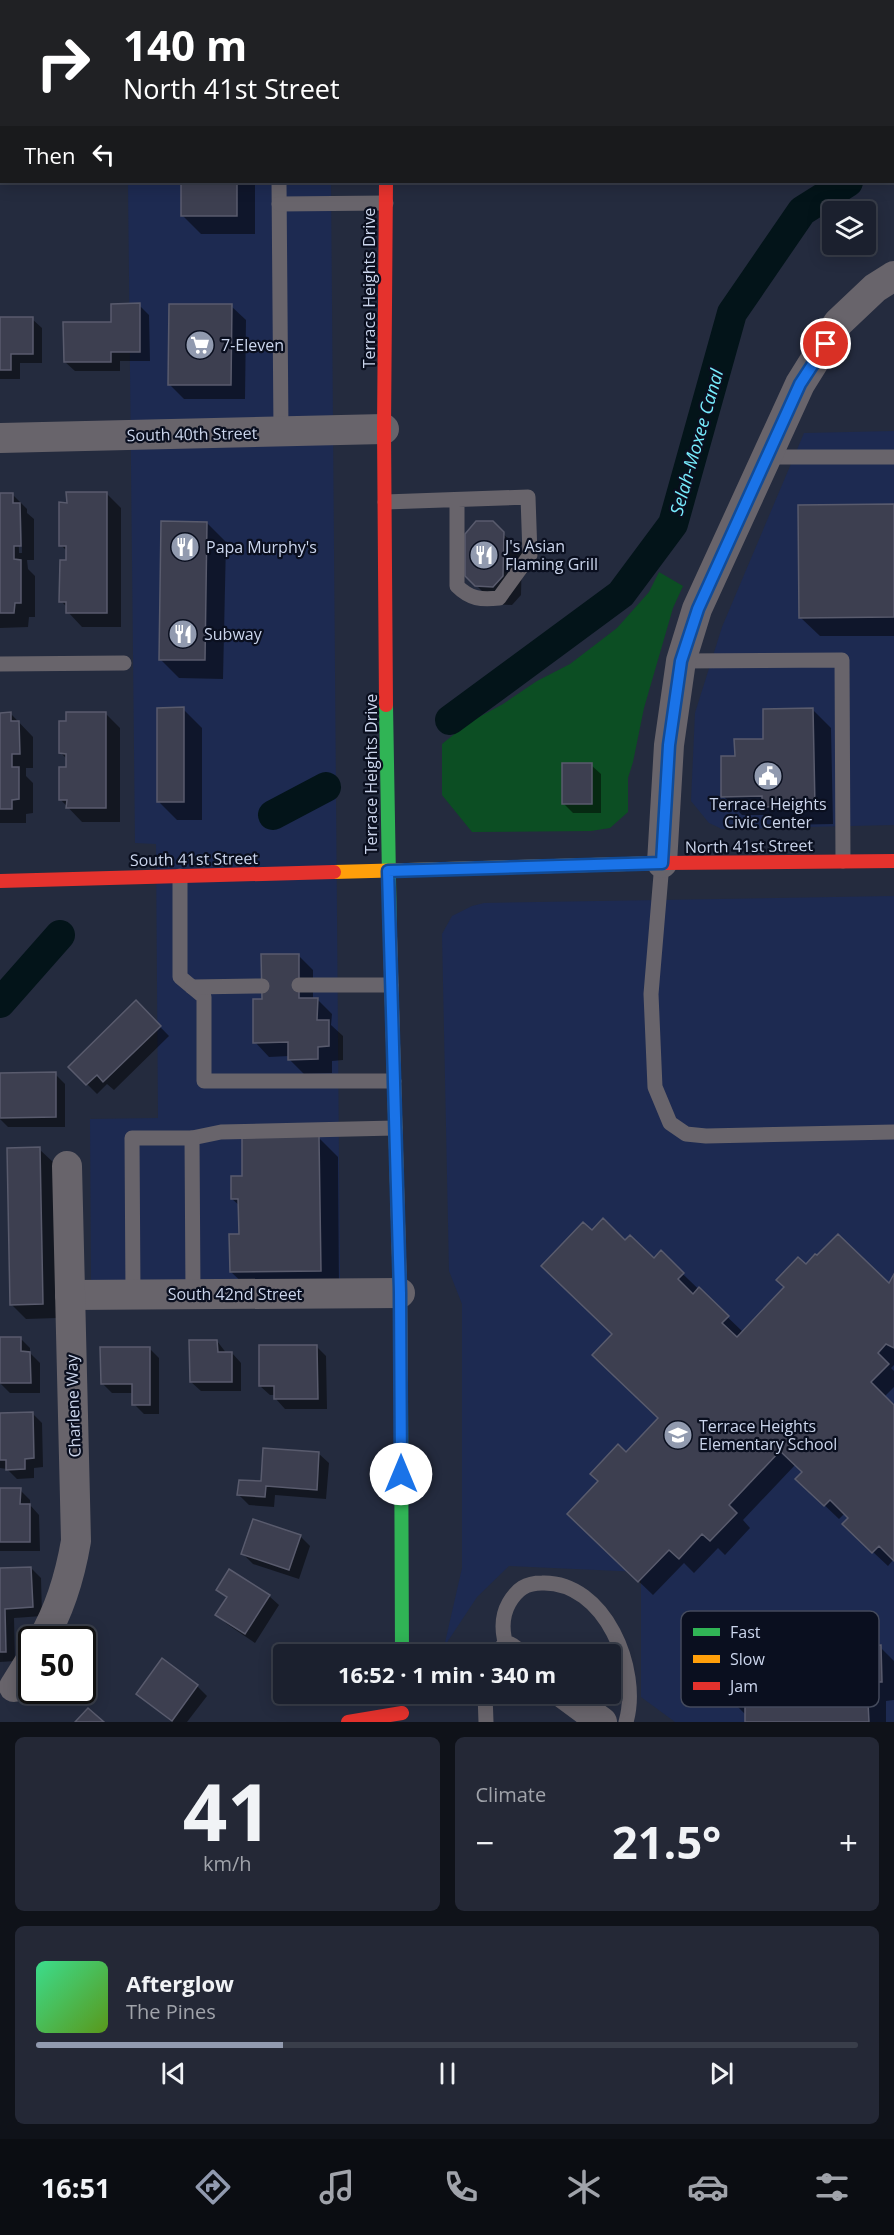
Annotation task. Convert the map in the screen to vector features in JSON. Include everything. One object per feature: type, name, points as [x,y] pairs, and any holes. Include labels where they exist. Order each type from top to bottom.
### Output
[{"type":"main road","name":"Terrace Heights Drive","points":[[386,183],[384,429],[388,871],[400,1293],[402,1644]]},
{"type":"main road","name":"North 41st Street","points":[[388,871],[662,863],[894,861]]},
{"type":"main road","name":"South 41st Street","points":[[0,881],[388,871]]},
{"type":"main road","points":[[348,1722],[402,1713]]},
{"type":"street","points":[[662,863],[669,745],[681,661],[698,609],[800,384],[838,323],[875,288],[894,276]]},
{"type":"street","name":"South 40th Street","points":[[0,438],[384,429]]},
{"type":"street","name":"Charlene Way","points":[[49,1626],[63,1598],[70,1577],[76,1541],[67,1166]]},
{"type":"street","name":"South 42nd Street","points":[[70,1295],[400,1293]]},
{"type":"street","points":[[14,1687],[18,1681]]},
{"type":"street","points":[[578,1704],[602,1722]]},
{"type":"lane","points":[[279,183],[281,432]]},
{"type":"lane","points":[[279,204],[386,203]]},
{"type":"lane","points":[[767,458],[894,457]]},
{"type":"lane","points":[[385,502],[528,497],[530,555],[499,598],[482,600],[466,595],[457,586],[457,500]]},
{"type":"lane","points":[[681,661],[842,660],[843,861]]},
{"type":"lane","points":[[0,663],[124,663]]},
{"type":"lane","points":[[662,863],[651,994],[655,1087],[670,1123],[686,1134],[706,1136],[894,1132]]},
{"type":"lane","points":[[180,876],[180,977],[204,997],[204,1081],[394,1081]]},
{"type":"lane","points":[[299,986],[391,985]]},
{"type":"lane","points":[[192,987],[262,986]]},
{"type":"lane","points":[[133,1294],[132,1138],[192,1138],[221,1132],[395,1128]]},
{"type":"lane","points":[[192,1138],[193,1294]]},
{"type":"lane","points":[[506,1644],[503,1630],[506,1609],[513,1596],[524,1585],[546,1582],[560,1584],[585,1597],[606,1621],[619,1644]]},
{"type":"lane","points":[[621,1648],[628,1673],[630,1695],[626,1722]]},
{"type":"lane","points":[[485,1704],[486,1722]]},
{"type":"shaded area","points":[[128,183],[331,183],[340,1283],[91,1285],[90,1119],[158,1118],[156,844],[135,843]]},
{"type":"shaded area","points":[[894,431],[894,825],[722,829],[709,823],[691,801],[695,713],[722,627],[804,433]]},
{"type":"shaded area","name":"Terrace Heights Elementary School","points":[[894,896],[894,1722],[675,1722],[641,1697],[641,1572],[509,1566],[477,1597],[445,1644],[462,1568],[462,1304],[449,1271],[442,934],[452,916],[484,903]]},
{"type":"green space","points":[[659,572],[683,586],[673,608],[644,708],[628,778],[628,812],[610,828],[591,831],[472,832],[442,795],[442,744],[468,723],[503,704],[537,681],[570,664],[617,628],[649,592]]},
{"type":"building","points":[[181,183],[237,183],[237,216],[181,216]]},
{"type":"building","points":[[140,303],[140,352],[111,352],[111,362],[64,362],[63,322],[111,322],[111,304]]},
{"type":"building","name":"7-Eleven","points":[[169,304],[232,304],[231,385],[168,385]]},
{"type":"building","points":[[0,317],[33,317],[33,354],[11,354],[11,370],[0,370]]},
{"type":"building","points":[[66,492],[107,492],[107,613],[66,613],[66,602],[59,602],[60,560],[66,560],[66,546],[59,546],[59,502],[67,503]]},
{"type":"building","points":[[0,493],[13,493],[13,503],[20,503],[21,546],[14,546],[14,559],[21,560],[21,603],[15,603],[14,613],[0,613]]},
{"type":"building","points":[[894,504],[894,617],[799,618],[798,505]]},
{"type":"building","points":[[161,521],[207,522],[205,660],[159,660]]},
{"type":"building","name":"J's Asian Flaming Grill","points":[[476,521],[493,521],[504,532],[503,576],[493,587],[475,586],[465,576],[465,534]]},
{"type":"building","points":[[184,707],[184,802],[157,802],[157,708]]},
{"type":"building","name":"Terrace Heights Civic Center","points":[[813,708],[815,806],[762,807],[762,796],[721,797],[721,756],[735,756],[734,739],[763,739],[763,709]]},
{"type":"building","points":[[11,712],[11,721],[19,721],[20,754],[12,754],[12,767],[19,767],[19,799],[12,800],[12,809],[0,809],[0,713]]},
{"type":"building","points":[[66,712],[106,712],[106,808],[66,808],[67,800],[59,800],[59,767],[66,767],[66,754],[59,753],[59,721],[66,721]]},
{"type":"building","points":[[562,763],[592,763],[592,804],[562,804]]},
{"type":"building","points":[[261,954],[299,954],[299,998],[318,998],[317,1020],[329,1020],[329,1046],[318,1047],[318,1059],[288,1060],[288,1042],[253,1043],[253,999],[262,999]]},
{"type":"building","points":[[136,1000],[161,1026],[103,1082],[97,1075],[86,1085],[68,1067]]},
{"type":"building","points":[[56,1072],[56,1117],[0,1118],[0,1073]]},
{"type":"building","points":[[319,1136],[321,1271],[230,1272],[229,1234],[239,1234],[238,1199],[231,1199],[231,1176],[242,1176],[242,1137]]},
{"type":"building","points":[[40,1147],[43,1304],[10,1305],[7,1148]]},
{"type":"building","points":[[603,1218],[625,1240],[630,1235],[654,1258],[661,1250],[684,1273],[678,1279],[693,1294],[699,1287],[729,1316],[722,1323],[737,1337],[784,1287],[776,1280],[798,1257],[806,1264],[838,1234],[889,1283],[894,1274],[894,1348],[886,1344],[878,1353],[889,1364],[871,1382],[894,1405],[894,1561],[879,1546],[872,1553],[842,1524],[848,1518],[830,1500],[824,1506],[795,1479],[802,1472],[780,1451],[729,1505],[737,1513],[710,1541],[702,1534],[679,1559],[669,1550],[638,1582],[567,1514],[598,1481],[590,1474],[618,1444],[626,1452],[658,1418],[592,1355],[612,1334],[541,1266],[583,1222],[592,1230]]},
{"type":"building","points":[[0,1337],[21,1337],[21,1351],[30,1352],[31,1383],[0,1383]]},
{"type":"building","points":[[189,1340],[217,1340],[218,1352],[232,1352],[232,1382],[190,1382]]},
{"type":"building","points":[[259,1345],[317,1345],[318,1399],[274,1399],[274,1386],[259,1386]]},
{"type":"building","points":[[100,1347],[150,1347],[150,1405],[132,1405],[132,1384],[101,1384]]},
{"type":"building","points":[[33,1412],[34,1458],[25,1459],[25,1469],[6,1470],[6,1460],[0,1460],[0,1413]]},
{"type":"building","points":[[263,1448],[319,1452],[317,1490],[266,1486],[265,1497],[237,1495],[239,1480],[261,1481]]},
{"type":"building","points":[[0,1488],[21,1488],[20,1504],[30,1504],[30,1542],[0,1542]]},
{"type":"building","points":[[253,1519],[301,1535],[289,1570],[241,1554]]},
{"type":"building","points":[[31,1567],[33,1607],[5,1609],[6,1652],[0,1652],[0,1568]]},
{"type":"building","points":[[229,1569],[270,1595],[245,1634],[215,1615],[227,1597],[216,1590]]},
{"type":"building","points":[[879,1645],[881,1645],[882,1682],[879,1682]]},
{"type":"building","points":[[162,1658],[198,1685],[172,1721],[136,1694]]},
{"type":"building","points":[[745,1707],[868,1707],[869,1722],[745,1722]]},
{"type":"building","points":[[88,1708],[104,1722],[75,1722]]},
{"type":"waterway","name":"Selah-Moxee Canal","points":[[450,720],[621,594],[673,524],[732,313],[802,211],[846,183]]},
{"type":"waterway","name":"Selah-Moxee Canal","points":[[273,815],[326,787]]},
{"type":"waterway","name":"Selah-Moxee Canal","points":[[0,1003],[60,935]]},
{"type":"traffic: fast","points":[[386,705],[390,936]]},
{"type":"traffic: fast","points":[[401,1399],[402,1644]]},
{"type":"traffic: slow","points":[[334,872],[663,863]]},
{"type":"traffic: slow","points":[[390,936],[401,1399]]},
{"type":"traffic: jam","points":[[386,183],[384,429],[386,705]]},
{"type":"traffic: jam","points":[[663,863],[894,861]]},
{"type":"traffic: jam","points":[[0,881],[334,872]]},
{"type":"traffic: jam","points":[[348,1722],[402,1713]]},
{"type":"place","name":"7-Eleven","points":[[200,345]]},
{"type":"place","name":"Papa Murphy's","points":[[185,547]]},
{"type":"place","name":"J's Asian Flaming Grill","points":[[484,555]]},
{"type":"place","name":"Subway","points":[[183,634]]},
{"type":"place","name":"Terrace Heights Civic Center","points":[[768,776]]},
{"type":"place","name":"Terrace Heights Elementary School","points":[[678,1435]]},
{"type":"route","points":[[401,1474],[400,1293],[388,871],[662,863],[669,745],[681,661],[698,609],[800,384],[826,344]]}]
